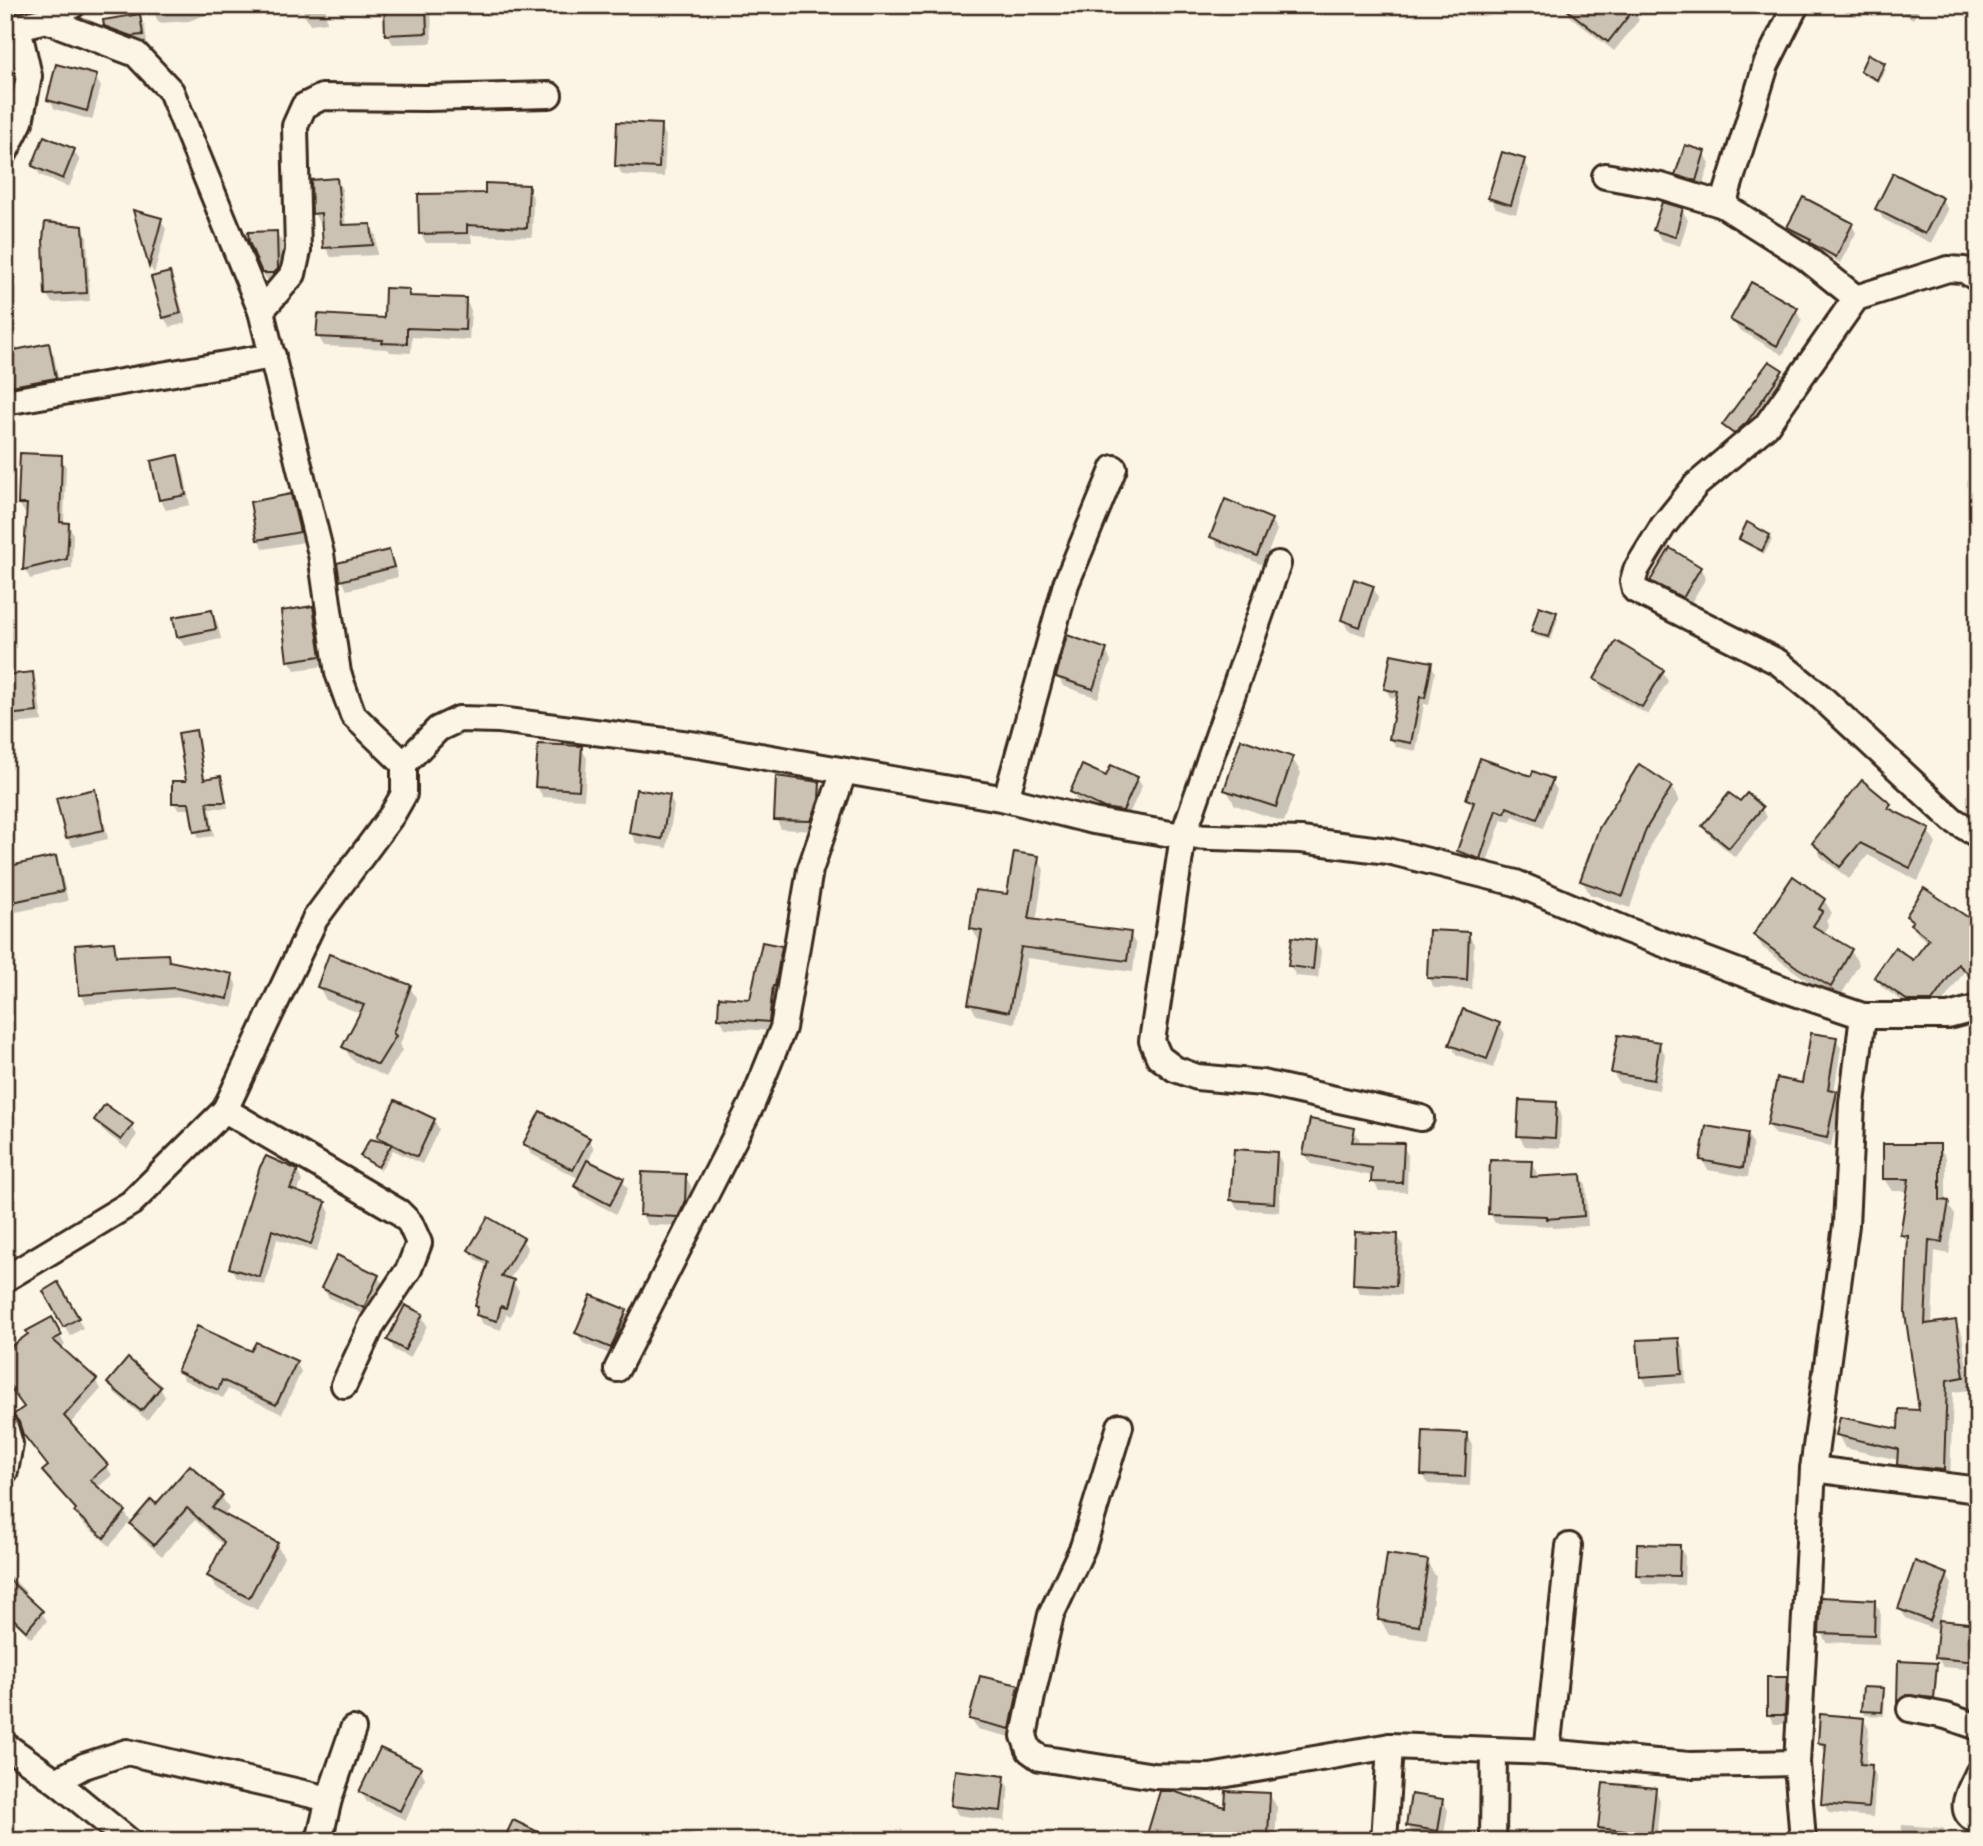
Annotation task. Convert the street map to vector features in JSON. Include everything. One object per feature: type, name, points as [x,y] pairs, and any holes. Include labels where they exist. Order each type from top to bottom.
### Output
[{"type":"street","points":[[5,152],[20,122],[29,76],[12,26],[46,20],[72,5]]},
{"type":"street","points":[[1723,205],[1766,65],[1796,5]]},
{"type":"street","points":[[46,20],[136,54],[171,91],[261,311],[321,554],[338,673],[354,715],[404,764]]},
{"type":"street","points":[[261,311],[293,274],[298,251],[295,126],[304,106],[322,97],[549,95]]},
{"type":"street","points":[[1605,176],[1661,186],[1723,205],[1805,257],[1856,298]]},
{"type":"street","points":[[1978,279],[1964,270],[1948,268],[1856,298],[1766,426],[1696,485],[1663,526],[1636,570],[1633,581],[1636,590],[1778,662],[1821,697],[1954,820],[1978,835]]},
{"type":"street","points":[[5,402],[273,356]]},
{"type":"street","points":[[1006,799],[1066,584],[1114,468]]},
{"type":"street","points":[[1278,564],[1183,836],[1153,1041],[1159,1057],[1175,1069],[1197,1077],[1262,1083],[1421,1118]]},
{"type":"street","points":[[5,1279],[131,1203],[225,1110],[315,919],[392,815],[404,794],[404,764],[438,729],[458,719],[499,720],[697,745],[1006,799],[1093,821],[1183,836],[1301,840],[1388,851],[1516,883],[1624,929],[1863,1016],[1948,1016],[1978,1008]]},
{"type":"street","points":[[617,1369],[752,1104],[783,1028],[810,870],[844,771]]},
{"type":"street","points":[[1803,1841],[1797,1763],[1813,1469],[1846,1225],[1852,1103],[1863,1016]]},
{"type":"street","points":[[225,1110],[399,1212],[410,1223],[418,1243],[409,1269],[373,1323],[344,1385]]},
{"type":"street","points":[[1120,1426],[1083,1547],[1051,1615],[1024,1736],[1029,1749],[1040,1758],[1154,1776],[1210,1777],[1390,1746],[1547,1752],[1689,1765],[1797,1763]]},
{"type":"street","points":[[5,1427],[10,1444],[5,1471]]},
{"type":"street","points":[[1813,1469],[1978,1490]]},
{"type":"street","points":[[1547,1752],[1569,1546]]},
{"type":"street","points":[[1910,1709],[1946,1716],[1978,1727]]},
{"type":"street","points":[[316,1841],[320,1837],[329,1800],[353,1729]]},
{"type":"street","points":[[5,1745],[56,1781],[130,1841]]},
{"type":"street","points":[[1384,1841],[1390,1746]]},
{"type":"street","points":[[1493,1841],[1494,1751]]},
{"type":"street","points":[[56,1781],[84,1766],[127,1752],[329,1800]]},
{"type":"street","points":[[1978,1773],[1965,1801],[1965,1812],[1969,1818],[1978,1821]]},
{"type":"building","points":[[384,5],[426,5],[427,33],[385,35]]},
{"type":"building","points":[[1561,5],[1637,5],[1608,42]]},
{"type":"building","points":[[140,14],[143,35],[131,36],[104,26],[103,20]]},
{"type":"building","points":[[1868,54],[1885,63],[1877,80],[1860,71]]},
{"type":"building","points":[[56,64],[97,75],[87,111],[47,100]]},
{"type":"building","points":[[617,122],[661,124],[659,168],[615,166]]},
{"type":"building","points":[[44,136],[75,149],[63,179],[32,166]]},
{"type":"building","points":[[1685,145],[1705,151],[1696,181],[1675,175]]},
{"type":"building","points":[[1502,152],[1525,159],[1511,205],[1488,198]]},
{"type":"building","points":[[1893,173],[1943,198],[1925,234],[1875,209]]},
{"type":"building","points":[[337,178],[342,225],[371,224],[373,245],[323,248],[321,213],[312,214],[311,180]]},
{"type":"building","points":[[485,183],[529,185],[527,228],[467,225],[467,233],[419,234],[418,194],[485,193]]},
{"type":"building","points":[[1803,197],[1853,223],[1836,257],[1809,242],[1811,239],[1787,227]]},
{"type":"building","points":[[1662,202],[1683,208],[1675,237],[1653,230]]},
{"type":"building","points":[[133,210],[162,218],[149,267]]},
{"type":"building","points":[[45,222],[83,226],[87,293],[45,295]]},
{"type":"building","points":[[277,231],[278,269],[274,273],[262,273],[249,242],[248,232]]},
{"type":"building","points":[[170,272],[181,313],[163,318],[151,277]]},
{"type":"building","points":[[1751,282],[1798,308],[1777,346],[1730,320]]},
{"type":"building","points":[[385,288],[409,289],[409,296],[466,298],[465,330],[407,328],[407,344],[382,343],[383,340],[316,337],[318,314],[384,318]]},
{"type":"building","points":[[49,343],[56,378],[11,386],[5,352]]},
{"type":"building","points":[[1769,361],[1783,370],[1747,422],[1734,434],[1722,425]]},
{"type":"building","points":[[20,453],[62,455],[60,522],[69,523],[67,559],[23,570],[27,504],[18,504]]},
{"type":"building","points":[[178,455],[186,495],[159,500],[151,461]]},
{"type":"building","points":[[291,494],[300,532],[257,540],[250,502]]},
{"type":"building","points":[[1225,499],[1272,519],[1257,556],[1210,537]]},
{"type":"building","points":[[1747,522],[1770,535],[1762,551],[1739,539]]},
{"type":"building","points":[[1670,548],[1701,567],[1683,598],[1650,581]]},
{"type":"building","points":[[389,550],[394,567],[340,581],[337,563]]},
{"type":"building","points":[[1354,579],[1374,586],[1360,627],[1341,620]]},
{"type":"building","points":[[313,606],[321,656],[287,661],[281,611]]},
{"type":"building","points":[[1539,606],[1557,612],[1549,637],[1531,632]]},
{"type":"building","points":[[212,610],[216,629],[177,637],[173,617]]},
{"type":"building","points":[[1067,635],[1107,649],[1093,689],[1056,677]]},
{"type":"building","points":[[1616,641],[1664,670],[1642,707],[1594,679]]},
{"type":"building","points":[[1391,654],[1432,662],[1425,698],[1420,697],[1411,743],[1389,739],[1398,692],[1384,689]]},
{"type":"building","points":[[33,672],[37,712],[5,715],[5,675]]},
{"type":"building","points":[[196,730],[204,779],[221,776],[226,802],[207,802],[211,829],[194,832],[189,803],[172,803],[172,781],[186,781],[178,733]]},
{"type":"building","points":[[1241,739],[1293,757],[1276,807],[1224,790]]},
{"type":"building","points":[[538,744],[582,746],[579,790],[535,787]]},
{"type":"building","points":[[1480,758],[1531,776],[1533,771],[1553,779],[1537,819],[1507,807],[1505,813],[1496,810],[1480,859],[1457,851],[1474,802],[1466,799]]},
{"type":"building","points":[[1639,764],[1672,786],[1646,829],[1623,896],[1580,881],[1599,828]]},
{"type":"building","points":[[1082,765],[1106,776],[1111,765],[1138,777],[1123,811],[1104,808],[1070,792]]},
{"type":"building","points":[[776,776],[820,782],[819,799],[811,821],[774,820]]},
{"type":"building","points":[[1862,780],[1891,804],[1888,808],[1930,829],[1910,868],[1860,843],[1840,867],[1812,843]]},
{"type":"building","points":[[95,789],[104,830],[66,838],[56,798]]},
{"type":"building","points":[[636,789],[670,795],[662,839],[629,833]]},
{"type":"building","points":[[1729,793],[1740,801],[1747,793],[1763,807],[1729,848],[1702,826]]},
{"type":"building","points":[[1014,852],[1039,856],[1029,919],[1131,932],[1127,961],[1021,947],[1009,1012],[968,1004],[982,931],[970,929],[975,890],[1007,894]]},
{"type":"building","points":[[56,856],[63,891],[8,903],[5,867]]},
{"type":"building","points":[[1793,876],[1825,899],[1819,909],[1823,911],[1813,926],[1852,949],[1831,987],[1798,968],[1753,935]]},
{"type":"building","points":[[1924,888],[1978,924],[1978,983],[1958,964],[1932,1001],[1908,1001],[1874,977],[1895,947],[1913,960],[1929,939],[1910,924],[1913,921],[1906,916]]},
{"type":"building","points":[[1429,930],[1469,932],[1467,980],[1427,978]]},
{"type":"building","points":[[1292,937],[1316,940],[1313,969],[1288,966]]},
{"type":"building","points":[[114,942],[116,956],[168,954],[169,961],[233,974],[228,999],[175,988],[79,995],[75,945]]},
{"type":"building","points":[[762,942],[782,946],[773,986],[769,1022],[718,1018],[719,997],[750,999]]},
{"type":"building","points":[[329,954],[411,985],[393,1033],[396,1036],[378,1065],[342,1047],[364,1005],[317,987]]},
{"type":"building","points":[[1463,1009],[1500,1023],[1487,1059],[1449,1045]]},
{"type":"building","points":[[1811,1033],[1837,1037],[1828,1089],[1837,1091],[1827,1138],[1767,1125],[1777,1078],[1802,1083]]},
{"type":"building","points":[[1618,1035],[1660,1042],[1654,1080],[1611,1073]]},
{"type":"building","points":[[395,1100],[435,1119],[417,1157],[377,1137]]},
{"type":"building","points":[[1519,1100],[1557,1102],[1555,1138],[1517,1136]]},
{"type":"building","points":[[105,1104],[133,1124],[121,1140],[94,1120]]},
{"type":"building","points":[[540,1111],[590,1138],[573,1170],[523,1144]]},
{"type":"building","points":[[1310,1119],[1355,1128],[1352,1142],[1404,1143],[1402,1183],[1371,1182],[1372,1168],[1303,1154]]},
{"type":"building","points":[[1706,1126],[1748,1133],[1743,1168],[1700,1160]]},
{"type":"building","points":[[370,1139],[392,1144],[378,1167],[360,1156]]},
{"type":"building","points":[[1883,1144],[1940,1144],[1940,1200],[1949,1201],[1942,1242],[1929,1240],[1925,1324],[1956,1320],[1964,1377],[1947,1380],[1944,1470],[1897,1465],[1898,1449],[1836,1435],[1840,1417],[1898,1429],[1899,1409],[1919,1410],[1905,1313],[1908,1236],[1900,1235],[1909,1179],[1883,1179]]},
{"type":"building","points":[[1234,1149],[1277,1152],[1274,1203],[1230,1200]]},
{"type":"building","points":[[266,1156],[298,1170],[290,1189],[326,1202],[311,1244],[272,1230],[260,1277],[229,1268],[260,1167]]},
{"type":"building","points":[[587,1160],[624,1178],[610,1205],[574,1186]]},
{"type":"building","points":[[1490,1160],[1532,1161],[1531,1177],[1581,1174],[1584,1216],[1546,1219],[1546,1216],[1488,1214]]},
{"type":"building","points":[[642,1172],[686,1174],[685,1203],[678,1217],[640,1215]]},
{"type":"building","points":[[488,1217],[524,1238],[501,1276],[514,1280],[506,1308],[501,1306],[497,1321],[476,1315],[478,1307],[475,1306],[488,1262],[468,1250]]},
{"type":"building","points":[[1355,1232],[1398,1234],[1396,1286],[1353,1284]]},
{"type":"building","points":[[337,1255],[379,1275],[364,1308],[321,1288]]},
{"type":"building","points":[[58,1282],[79,1318],[63,1327],[43,1291]]},
{"type":"building","points":[[591,1295],[627,1310],[611,1348],[575,1333]]},
{"type":"building","points":[[405,1305],[423,1314],[405,1350],[387,1340]]},
{"type":"building","points":[[52,1317],[62,1335],[53,1340],[97,1379],[64,1416],[108,1465],[90,1480],[126,1511],[104,1538],[74,1512],[76,1509],[42,1471],[48,1466],[23,1434],[13,1415],[24,1407],[5,1381],[5,1351],[28,1334],[26,1331]]},
{"type":"building","points":[[197,1326],[251,1351],[256,1342],[297,1361],[276,1405],[222,1380],[218,1390],[177,1371]]},
{"type":"building","points":[[1679,1338],[1682,1374],[1640,1377],[1637,1340]]},
{"type":"building","points":[[128,1358],[161,1387],[141,1411],[107,1383]]},
{"type":"building","points":[[1423,1431],[1467,1433],[1465,1477],[1421,1475]]},
{"type":"building","points":[[190,1465],[223,1495],[212,1508],[278,1543],[249,1598],[207,1576],[224,1542],[187,1508],[154,1545],[130,1524],[151,1499],[156,1504]]},
{"type":"building","points":[[1637,1544],[1680,1545],[1679,1576],[1636,1575]]},
{"type":"building","points":[[1387,1554],[1428,1560],[1419,1626],[1378,1620]]},
{"type":"building","points":[[1915,1561],[1948,1574],[1930,1621],[1898,1609]]},
{"type":"building","points":[[5,1576],[43,1611],[26,1631],[5,1611]]},
{"type":"building","points":[[1821,1597],[1875,1600],[1874,1635],[1819,1633]]},
{"type":"building","points":[[1939,1620],[1978,1624],[1978,1662],[1935,1658]]},
{"type":"building","points":[[1898,1661],[1937,1663],[1934,1698],[1906,1695],[1897,1703]]},
{"type":"building","points":[[980,1676],[1019,1685],[1010,1729],[969,1719]]},
{"type":"building","points":[[1767,1677],[1787,1677],[1785,1715],[1767,1715]]},
{"type":"building","points":[[1863,1687],[1884,1688],[1882,1712],[1861,1711]]},
{"type":"building","points":[[1820,1714],[1864,1718],[1860,1764],[1872,1765],[1868,1808],[1821,1804],[1826,1744],[1818,1743]]},
{"type":"building","points":[[380,1748],[421,1767],[400,1811],[359,1792]]},
{"type":"building","points":[[954,1770],[1005,1776],[1001,1811],[950,1806]]},
{"type":"building","points":[[1603,1783],[1656,1788],[1651,1834],[1598,1828]]},
{"type":"building","points":[[1160,1791],[1172,1791],[1225,1807],[1226,1791],[1270,1793],[1268,1836],[1201,1833],[1200,1841],[1145,1841]]},
{"type":"building","points":[[1411,1794],[1443,1799],[1438,1831],[1406,1826]]},
{"type":"building","points":[[513,1820],[557,1841],[503,1841]]}]
